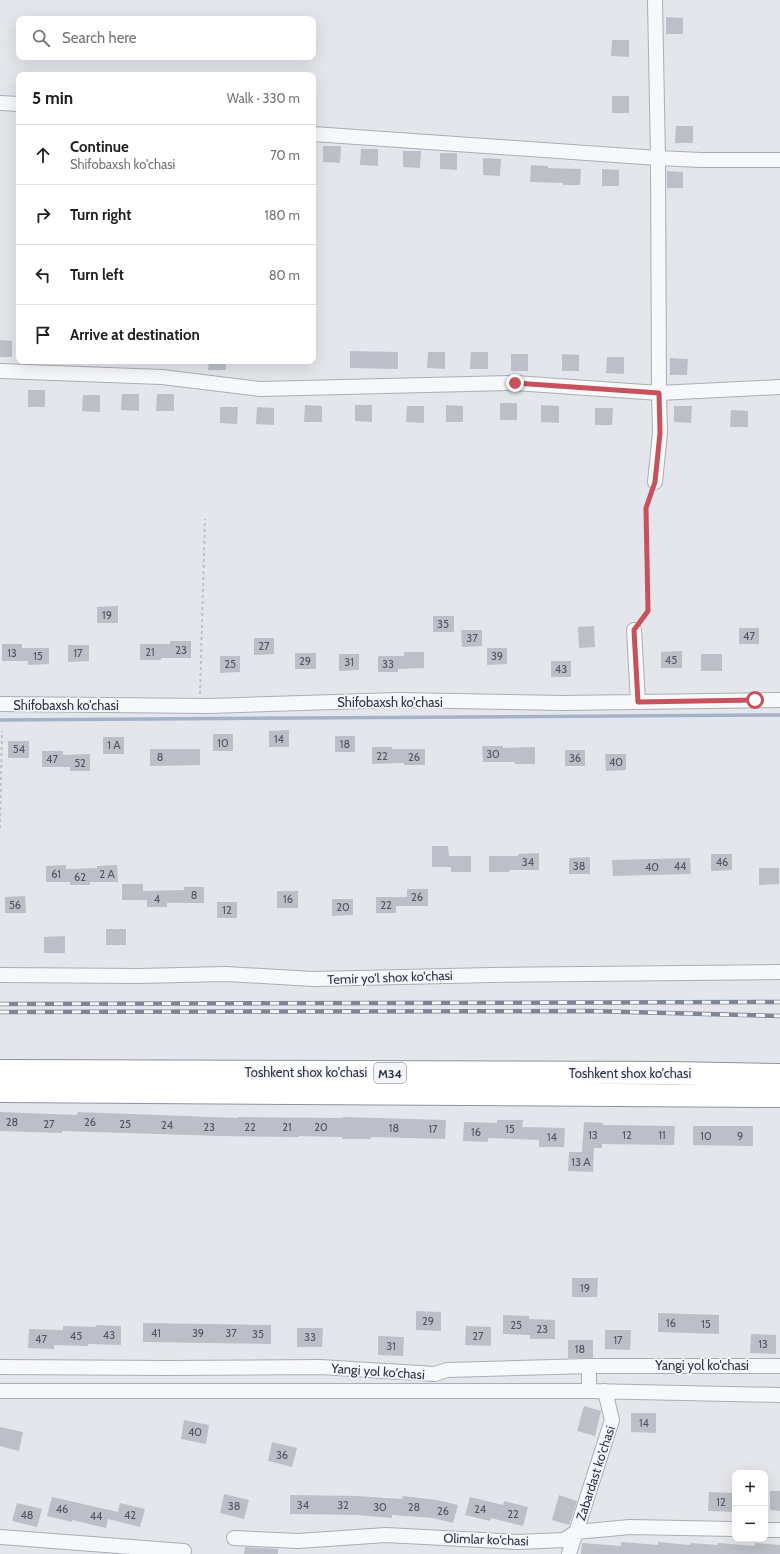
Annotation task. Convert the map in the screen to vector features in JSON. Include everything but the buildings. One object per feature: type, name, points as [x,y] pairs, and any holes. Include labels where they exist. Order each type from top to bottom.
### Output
[{"type":"highway","name":"Toshkent shox ko'chasi","points":[[0,1071],[670,1073],[780,1075]]},
{"type":"highway","name":"Toshkent shox ko'chasi","points":[[0,1091],[780,1096]]},
{"type":"street","points":[[655,0],[660,433],[655,482]]},
{"type":"street","points":[[0,103],[16,104]]},
{"type":"street","points":[[316,134],[658,158],[701,160],[780,160]]},
{"type":"street","points":[[0,371],[162,377],[260,389],[515,383],[659,393],[780,387]]},
{"type":"street","points":[[634,630],[638,702]]},
{"type":"street","name":"Shifobaxsh ko'chasi","points":[[0,704],[200,706],[399,700],[477,702],[780,700]]},
{"type":"street","name":"Temir yo'l shox ko'chasi","points":[[0,975],[139,976],[226,974],[313,979],[492,974],[780,972]]},
{"type":"street","points":[[589,1366],[589,1391]]},
{"type":"street","name":"Yangi yol ko'chasi","points":[[0,1367],[320,1367],[435,1374],[447,1370],[589,1366],[780,1366]]},
{"type":"street","points":[[0,1391],[605,1391],[780,1394]]},
{"type":"street","name":"Zabardast ko'chasi","points":[[569,1554],[612,1420],[605,1391]]},
{"type":"street","name":"Olimlar ko'chasi","points":[[234,1538],[298,1541],[386,1535],[518,1542],[564,1540],[576,1532],[630,1526],[732,1529]]},
{"type":"street","points":[[768,1530],[780,1530]]},
{"type":"street","points":[[0,1537],[184,1551]]},
{"type":"path","points":[[634,630],[648,611],[646,508],[655,482]]},
{"type":"path","points":[[200,706],[205,519]]},
{"type":"path","points":[[0,828],[2,731]]},
{"type":"waterway","points":[[0,720],[780,715]]},
{"type":"railway","points":[[0,1004],[780,1002]]},
{"type":"railway","points":[[0,1012],[589,1011],[780,1016]]},
{"type":"route","points":[[515,383],[659,393],[660,433],[655,482],[646,508],[649,578],[648,611],[634,630],[638,702],[755,700]]}]
